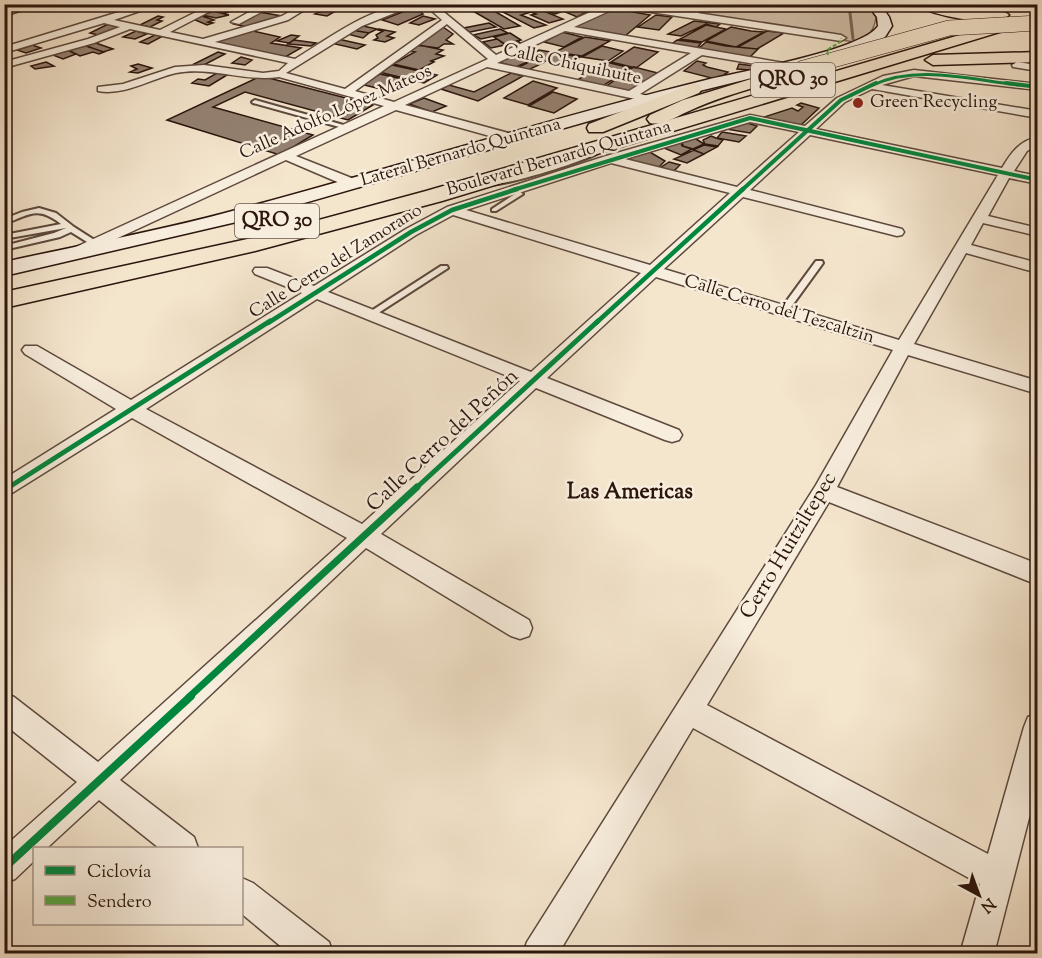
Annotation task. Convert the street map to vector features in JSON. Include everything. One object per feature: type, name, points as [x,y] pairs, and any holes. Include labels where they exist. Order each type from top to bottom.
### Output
[{"type":"main road","points":[[922,4],[959,15],[997,16],[1033,11]]},
{"type":"main road","name":"Boulevard Bernardo Quintana","points":[[4,300],[255,244],[465,187],[614,151],[689,121],[796,73],[912,52],[1033,11]]},
{"type":"main road","name":"Boulevard Bernardo Quintana","points":[[4,282],[247,229],[656,119],[1033,11]]},
{"type":"main road","points":[[656,119],[689,104],[921,34],[949,28],[1038,23]]},
{"type":"main road","points":[[796,73],[865,70],[927,60],[1038,57]]},
{"type":"main road","points":[[547,148],[693,89]]},
{"type":"main road","points":[[585,167],[603,156],[689,121]]},
{"type":"main road","points":[[181,261],[320,237],[408,213],[452,210]]},
{"type":"street","points":[[4,13],[17,6],[37,4]]},
{"type":"street","points":[[118,4],[132,12]]},
{"type":"street","points":[[4,50],[107,21],[156,4]]},
{"type":"street","points":[[161,33],[220,4]]},
{"type":"street","points":[[201,41],[272,4]]},
{"type":"street","points":[[201,41],[285,18],[310,4]]},
{"type":"street","points":[[279,74],[359,24],[413,4]]},
{"type":"street","points":[[428,4],[492,62]]},
{"type":"street","name":"Lateral Bernardo Quintana","points":[[4,269],[238,216],[512,138],[641,97],[796,73],[880,34],[885,26],[873,4]]},
{"type":"street","points":[[611,5],[841,38]]},
{"type":"street","name":"Calle Adolfo López Mateos","points":[[72,254],[345,127],[492,62],[611,5]]},
{"type":"street","points":[[347,92],[447,20]]},
{"type":"street","points":[[107,21],[295,62]]},
{"type":"street","points":[[4,65],[91,41],[130,26]]},
{"type":"street","points":[[564,28],[700,52],[796,73]]},
{"type":"street","points":[[641,97],[700,52]]},
{"type":"street","name":"Calle Chiquihuite","points":[[492,62],[641,97]]},
{"type":"street","points":[[1017,64],[1038,68]]},
{"type":"street","points":[[102,89],[124,87],[175,70],[204,68],[263,76],[279,74],[512,138]]},
{"type":"street","name":"Calle Cerro del Peñón","points":[[4,868],[533,380],[841,100],[902,74],[924,73],[1038,87]]},
{"type":"street","points":[[870,86],[1038,115]]},
{"type":"street","name":"Calle Cerro del Zamorano","points":[[4,490],[312,293],[411,232],[452,210],[585,167],[614,151],[750,118],[807,130]]},
{"type":"street","points":[[807,130],[1038,180]]},
{"type":"street","name":"Cerro Huitziltepec","points":[[539,954],[824,490],[903,348],[1005,174],[1023,147],[1029,142],[1036,141]]},
{"type":"street","points":[[614,151],[739,193],[897,231]]},
{"type":"street","points":[[284,155],[354,184]]},
{"type":"street","name":"Calle Cerro del Tezcaltzin","points":[[452,210],[1038,388]]},
{"type":"street","points":[[980,218],[1038,232]]},
{"type":"street","points":[[963,249],[1038,268]]},
{"type":"street","points":[[261,272],[672,435]]},
{"type":"street","points":[[31,350],[132,410],[364,536],[520,628]]},
{"type":"street","points":[[824,490],[1038,574]]},
{"type":"street","points":[[4,706],[180,847]]},
{"type":"street","points":[[688,710],[999,877]]},
{"type":"street","points":[[977,954],[1037,731]]},
{"type":"street","points":[[243,895],[317,954]]},
{"type":"lane","points":[[693,15],[705,6]]},
{"type":"lane","points":[[255,102],[345,127]]},
{"type":"lane","points":[[494,210],[520,194],[514,190]]},
{"type":"lane","points":[[4,222],[38,208],[95,243]]},
{"type":"lane","points":[[4,237],[69,227]]},
{"type":"lane","points":[[4,248],[57,235],[69,227]]},
{"type":"lane","points":[[783,312],[819,263]]},
{"type":"lane","points":[[369,315],[444,268]]},
{"type":"shaded area","points":[[866,4],[876,16],[874,26],[866,36],[854,42],[626,5]]},
{"type":"building","points":[[224,4],[239,8],[226,13],[215,8]]},
{"type":"building","points":[[482,4],[520,26],[504,29],[466,7]]},
{"type":"building","points":[[510,4],[527,4],[563,19],[549,23],[531,15],[536,14],[531,12],[521,15],[546,25],[534,28],[499,10],[514,6]]},
{"type":"building","points":[[531,4],[541,4],[561,12],[555,14]]},
{"type":"building","points":[[547,4],[587,4],[596,7],[577,17]]},
{"type":"building","points":[[287,5],[301,6],[291,12],[278,10]]},
{"type":"building","points":[[330,7],[341,8],[327,16],[315,14]]},
{"type":"building","points":[[415,7],[423,14],[398,25],[382,20]]},
{"type":"building","points":[[611,8],[650,15],[625,36],[570,28]]},
{"type":"building","points":[[213,11],[229,15],[216,18],[202,15]]},
{"type":"building","points":[[259,12],[282,16],[246,27],[234,24]]},
{"type":"building","points":[[656,15],[672,17],[659,30],[638,27]]},
{"type":"building","points":[[158,16],[163,17],[157,20],[162,21],[150,27],[140,25]]},
{"type":"building","points":[[202,16],[214,20],[208,22],[213,23],[207,25],[193,19]]},
{"type":"building","points":[[423,16],[435,19],[419,25],[410,23]]},
{"type":"building","points":[[694,21],[720,24],[716,27],[706,24],[681,36],[668,34]]},
{"type":"building","points":[[489,23],[496,27],[470,32],[464,28]]},
{"type":"building","points":[[108,24],[120,27],[102,36],[90,33]]},
{"type":"building","points":[[706,25],[726,29],[702,42],[680,39]]},
{"type":"building","points":[[363,26],[377,29],[369,33],[352,30]]},
{"type":"building","points":[[443,27],[453,34],[446,40],[453,44],[444,44],[438,48],[416,45]]},
{"type":"building","points":[[731,27],[764,32],[736,47],[706,41]]},
{"type":"building","points":[[379,29],[395,32],[387,36],[394,38],[385,42],[374,40],[378,38],[376,35],[383,31]]},
{"type":"building","points":[[500,29],[508,33],[481,39],[473,35]]},
{"type":"building","points":[[352,30],[369,33],[363,38],[347,34]]},
{"type":"building","points":[[136,31],[147,34],[135,39],[123,37]]},
{"type":"building","points":[[253,31],[280,37],[271,43],[301,48],[280,60],[209,43]]},
{"type":"building","points":[[767,31],[784,33],[757,49],[738,47]]},
{"type":"building","points":[[562,32],[582,37],[564,47],[544,42]]},
{"type":"building","points":[[510,33],[521,40],[517,41],[521,43],[511,48],[494,37]]},
{"type":"building","points":[[155,35],[163,36],[148,44],[140,42]]},
{"type":"building","points":[[291,35],[299,36],[289,43],[277,41]]},
{"type":"building","points":[[585,37],[610,41],[582,56],[555,52]]},
{"type":"building","points":[[338,39],[365,45],[357,49],[331,43]]},
{"type":"building","points":[[497,39],[505,45],[491,48],[483,42]]},
{"type":"building","points":[[294,40],[316,43],[311,46],[288,44]]},
{"type":"building","points":[[677,40],[701,43],[696,50],[669,46]]},
{"type":"building","points":[[93,42],[113,49],[103,52],[84,45]]},
{"type":"building","points":[[706,42],[758,49],[749,58],[697,50]]},
{"type":"building","points":[[32,45],[41,48],[26,53],[17,50]]},
{"type":"building","points":[[83,45],[104,52],[99,54],[93,52],[80,56],[68,50]]},
{"type":"building","points":[[419,45],[443,50],[436,54],[444,56],[431,61],[434,62],[419,70],[393,64],[415,52],[408,51]]},
{"type":"building","points":[[602,46],[623,51],[608,61],[582,57]]},
{"type":"building","points":[[634,47],[658,52],[636,68],[611,62]]},
{"type":"building","points":[[67,50],[76,54],[63,59],[53,55]]},
{"type":"building","points":[[539,50],[580,57],[563,65],[526,57]]},
{"type":"building","points":[[218,52],[225,54],[202,66],[194,64]]},
{"type":"building","points":[[514,54],[532,60],[516,67],[498,62]]},
{"type":"building","points":[[241,57],[252,60],[245,65],[232,63]]},
{"type":"building","points":[[533,60],[543,63],[528,70],[519,67]]},
{"type":"building","points":[[697,61],[706,63],[703,65],[707,67],[728,72],[725,74],[729,75],[723,81],[684,71]]},
{"type":"building","points":[[46,62],[54,66],[35,69],[31,66]]},
{"type":"building","points":[[606,62],[631,68],[601,87],[576,81]]},
{"type":"building","points":[[138,64],[152,68],[138,73],[130,72],[137,69],[131,66]]},
{"type":"building","points":[[739,64],[762,67],[750,70],[737,69]]},
{"type":"building","points":[[392,65],[437,75],[424,83],[379,72]]},
{"type":"building","points":[[634,67],[658,73],[630,93],[605,87]]},
{"type":"building","points":[[217,73],[227,75],[209,86],[192,83],[198,79],[205,80]]},
{"type":"building","points":[[511,73],[523,76],[478,101],[441,89],[449,85],[474,92]]},
{"type":"building","points":[[380,74],[412,81],[393,92],[360,84]]},
{"type":"building","points":[[261,76],[373,105],[348,120],[245,92],[213,107],[313,135],[280,155],[167,120]]},
{"type":"building","points":[[533,81],[557,88],[528,105],[504,98]]},
{"type":"building","points":[[553,92],[577,99],[554,113],[529,106]]},
{"type":"building","points":[[424,98],[446,106],[432,112],[409,104]]},
{"type":"building","points":[[801,103],[819,108],[800,126],[761,118],[792,108],[798,111],[803,107],[797,105]]},
{"type":"building","points":[[744,122],[757,126],[750,133],[726,129]]},
{"type":"building","points":[[722,132],[746,136],[739,142],[717,138]]},
{"type":"building","points":[[711,136],[723,140],[718,146],[705,144],[703,140]]},
{"type":"building","points":[[693,137],[704,144],[693,149],[683,146],[682,140]]},
{"type":"building","points":[[680,139],[682,146],[692,149],[681,155],[664,148],[665,143]]},
{"type":"building","points":[[704,145],[717,147],[704,154],[693,150]]},
{"type":"building","points":[[694,150],[704,154],[687,163],[674,159]]},
{"type":"building","points":[[648,151],[665,161],[657,169],[627,159]]},
{"type":"building","points":[[669,162],[680,165],[674,171],[660,168]]},
{"type":"waterway","points":[[849,4],[853,39]]},
{"type":"marked path","points":[[828,55],[827,50],[840,42],[841,38]]},
{"type":"cycle path","points":[[4,868],[533,380],[841,100],[887,78],[914,73],[1038,87]]},
{"type":"cycle path","points":[[4,490],[411,232],[452,210],[610,159],[750,118],[1038,180]]},
{"type":"place","name":"Green Recycling","points":[[858,103]]},
{"type":"district","name":"Las Americas","points":[[630,493]]}]
